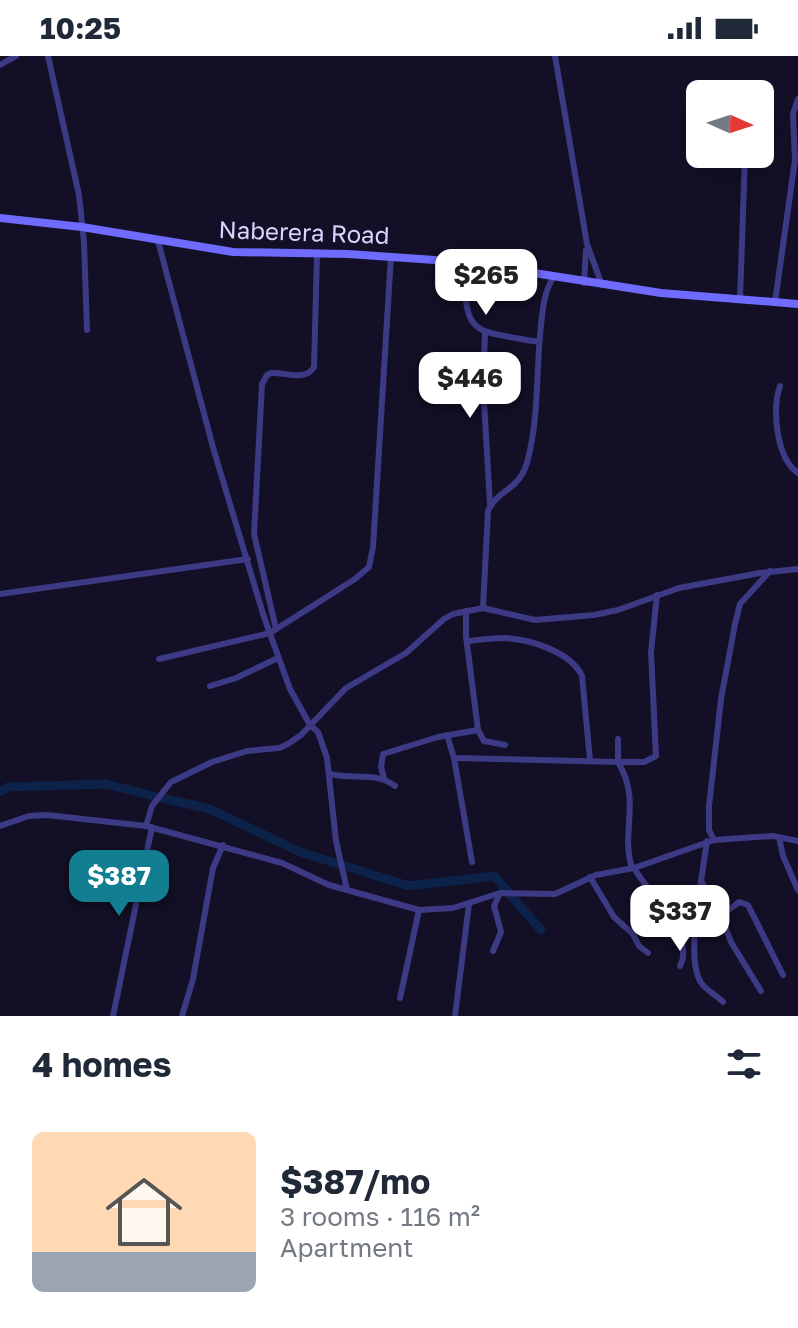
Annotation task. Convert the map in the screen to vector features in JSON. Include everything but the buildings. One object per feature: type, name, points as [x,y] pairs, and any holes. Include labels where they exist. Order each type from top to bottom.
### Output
[{"type":"street","points":[[0,65],[16,56]]},
{"type":"street","points":[[48,56],[79,195],[87,330]]},
{"type":"street","points":[[555,56],[587,244],[602,285]]},
{"type":"street","points":[[775,302],[794,167],[792,125],[798,99]]},
{"type":"street","points":[[740,300],[745,168]]},
{"type":"street","name":"Naberera Road","points":[[0,218],[82,227],[233,252],[391,256],[464,262],[584,283],[798,304]]},
{"type":"street","points":[[158,241],[214,451],[273,631]]},
{"type":"street","points":[[584,283],[587,244]]},
{"type":"street","points":[[317,255],[314,367],[303,376],[271,373],[262,384],[253,523],[255,547],[278,658],[290,689],[310,725],[320,736],[330,774],[336,841],[347,890]]},
{"type":"street","points":[[159,659],[273,631],[369,567],[373,547],[391,256]]},
{"type":"street","points":[[464,262],[467,316],[474,326],[485,333],[539,342]]},
{"type":"street","points":[[490,506],[519,482],[525,472],[535,428],[539,342],[546,292],[553,278]]},
{"type":"street","points":[[483,608],[490,506],[483,384],[485,333]]},
{"type":"street","points":[[780,386],[775,400],[781,447],[788,464],[798,473]]},
{"type":"street","points":[[0,594],[248,559]]},
{"type":"street","points":[[113,1016],[152,806],[171,782],[192,770],[238,754],[279,748],[301,735],[346,688],[406,653],[444,619],[466,611],[483,608],[519,618],[552,620],[611,612],[679,588],[770,571],[798,569]]},
{"type":"street","points":[[723,1002],[701,984],[696,971],[695,939],[701,881],[710,840],[708,814],[721,699],[740,604],[770,571]]},
{"type":"street","points":[[454,758],[644,762],[655,757],[651,666],[657,595]]},
{"type":"street","points":[[466,611],[478,730],[484,741],[505,745]]},
{"type":"street","points":[[467,641],[504,638],[528,643],[553,650],[578,668],[582,676],[590,760]]},
{"type":"street","points":[[210,686],[236,678],[278,658]]},
{"type":"street","points":[[384,778],[381,767],[383,754],[447,735],[478,730]]},
{"type":"street","points":[[447,735],[454,758],[472,862]]},
{"type":"street","points":[[618,739],[618,762],[631,795],[628,853],[633,868],[680,936],[685,952],[680,966]]},
{"type":"street","points":[[330,774],[384,778],[395,786]]},
{"type":"street","points":[[0,826],[29,816],[47,815],[149,826],[282,863],[347,890],[419,910],[469,904],[500,893],[555,894],[590,877],[633,868],[710,840],[779,837],[798,841]]},
{"type":"street","points":[[779,837],[783,856],[798,890]]},
{"type":"street","points":[[182,1016],[193,979],[213,868],[223,845]]},
{"type":"street","points":[[590,877],[614,917],[648,953]]},
{"type":"street","points":[[701,881],[761,991]]},
{"type":"street","points":[[493,951],[501,932],[494,906],[500,893]]},
{"type":"street","points":[[721,916],[739,902],[748,905],[783,975]]},
{"type":"street","points":[[455,1016],[469,904]]},
{"type":"street","points":[[400,998],[419,910]]},
{"type":"waterway","points":[[0,792],[8,787],[105,784],[154,796]]},
{"type":"waterway","points":[[162,798],[210,809],[300,852],[409,886],[494,876],[541,930]]}]
